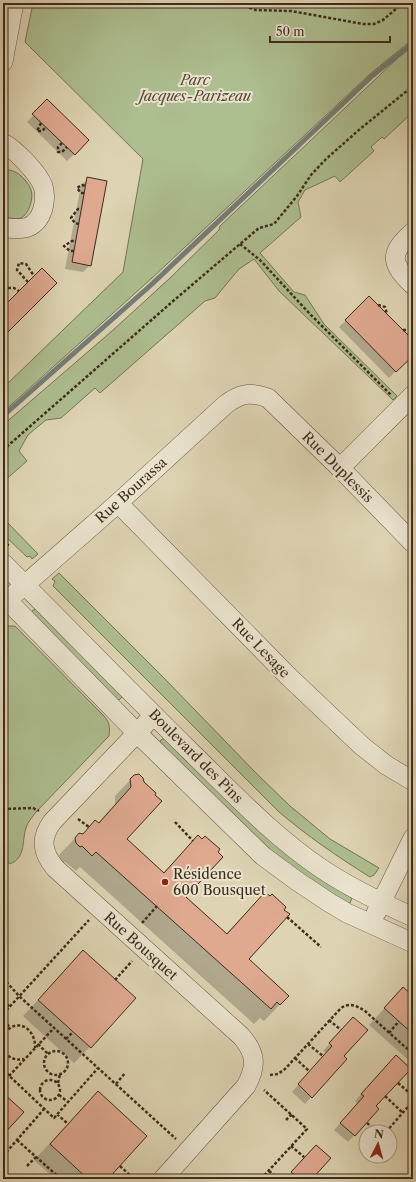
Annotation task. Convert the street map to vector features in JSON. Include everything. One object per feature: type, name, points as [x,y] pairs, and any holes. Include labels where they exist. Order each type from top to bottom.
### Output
[{"type":"street","points":[[3,62],[14,3]]},
{"type":"street","points":[[3,143],[12,148],[19,155],[38,178],[43,187],[44,203],[40,216],[34,224],[23,228],[3,228]]},
{"type":"street","points":[[413,232],[399,247],[395,259],[396,266],[413,285]]},
{"type":"street","name":"Rue Bourassa","points":[[4,600],[25,585],[236,396],[245,394],[261,395]]},
{"type":"street","name":"Rue Duplessis","points":[[261,395],[268,398],[413,542]]},
{"type":"street","points":[[340,468],[408,401]]},
{"type":"street","name":"Rue Lesage","points":[[118,503],[289,677],[362,746],[386,765],[413,781]]},
{"type":"street","name":"Boulevard des Pins","points":[[3,563],[154,715],[275,833],[324,870],[354,889],[413,917]]},
{"type":"street","name":"Boulevard des Pins","points":[[4,600],[137,733],[269,860],[317,895],[347,913],[413,944]]},
{"type":"street","name":"Rue Bousquet","points":[[154,715],[52,822],[44,835],[44,844],[46,853],[56,868],[241,1036],[250,1048],[253,1066],[252,1074],[246,1086],[163,1179]]},
{"type":"street","points":[[370,923],[413,838]]},
{"type":"path","points":[[247,3],[250,8],[256,10],[291,11],[363,24],[374,24],[383,20],[403,3]]},
{"type":"path","points":[[3,450],[166,307],[259,228],[274,224],[326,159],[413,86]]},
{"type":"path","points":[[41,123],[37,131],[42,131],[46,127]]},
{"type":"path","points":[[62,143],[58,147],[58,152],[62,152],[67,148]]},
{"type":"path","points":[[84,194],[77,188],[82,185],[86,186]]},
{"type":"path","points":[[79,224],[75,223],[72,218],[78,209],[81,209]]},
{"type":"path","points":[[74,251],[70,251],[64,246],[72,241],[76,241]]},
{"type":"path","points":[[240,244],[260,260],[314,319],[408,401]]},
{"type":"path","points":[[28,282],[17,270],[19,263],[26,264],[34,276]]},
{"type":"path","points":[[3,288],[14,288],[19,291]]},
{"type":"path","points":[[378,305],[385,307],[387,314]]},
{"type":"path","points":[[403,330],[410,330],[413,340]]},
{"type":"path","points":[[3,809],[33,808],[40,811]]},
{"type":"path","points":[[78,818],[89,827]]},
{"type":"path","points":[[175,822],[193,841]]},
{"type":"path","points":[[142,923],[157,906]]},
{"type":"path","points":[[287,917],[320,947]]},
{"type":"path","points":[[3,1014],[89,920]]},
{"type":"path","points":[[115,980],[133,960]]},
{"type":"path","points":[[3,978],[19,996],[177,1139]]},
{"type":"path","points":[[3,1001],[10,1007]]},
{"type":"path","points":[[270,1075],[278,1074],[285,1069],[341,1008],[350,1004],[365,1011],[413,1054]]},
{"type":"path","points":[[329,1020],[341,1030]]},
{"type":"path","points":[[3,1021],[10,1027]]},
{"type":"path","points":[[388,1033],[399,1021]]},
{"type":"path","points":[[3,1038],[5,1031],[10,1027],[25,1027],[31,1031],[35,1040],[35,1048]]},
{"type":"path","points":[[9,1076],[54,1028]]},
{"type":"path","points":[[66,1039],[73,1032]]},
{"type":"path","points":[[38,1044],[48,1054]]},
{"type":"path","points":[[308,1044],[322,1056]]},
{"type":"path","points":[[3,1046],[6,1053],[11,1058],[18,1060],[25,1059]]},
{"type":"path","points":[[55,1051],[65,1055],[67,1058],[66,1070],[60,1074],[51,1074],[45,1069],[44,1061],[48,1054],[55,1051]]},
{"type":"path","points":[[295,1058],[309,1071]]},
{"type":"path","points":[[3,1070],[54,1118],[98,1068]]},
{"type":"path","points":[[116,1084],[125,1073]]},
{"type":"path","points":[[58,1083],[48,1080],[43,1083],[40,1089],[42,1096],[48,1099],[54,1099],[59,1094],[60,1088],[58,1083],[60,1074]]},
{"type":"path","points":[[398,1082],[413,1096]]},
{"type":"path","points":[[261,1179],[307,1129],[264,1090]]},
{"type":"path","points":[[59,1094],[68,1102]]},
{"type":"path","points":[[385,1096],[403,1113]]},
{"type":"path","points":[[393,1124],[413,1101]]},
{"type":"path","points":[[3,1156],[44,1109]]},
{"type":"path","points":[[57,1114],[68,1124]]},
{"type":"path","points":[[286,1120],[292,1114]]},
{"type":"path","points":[[17,1140],[61,1179]]},
{"type":"path","points":[[291,1146],[304,1158]]},
{"type":"path","points":[[27,1166],[36,1157]]},
{"type":"path","points":[[120,1166],[134,1179]]},
{"type":"path","points":[[269,1171],[279,1179]]},
{"type":"green space","name":"Parc Jacques-Parizeau","points":[[33,3],[413,3],[413,39],[371,73],[152,278],[3,412],[3,388],[123,272],[143,159],[25,42]]},
{"type":"green space","points":[[413,46],[413,112],[384,139],[382,137],[371,147],[374,151],[340,182],[335,176],[305,190],[298,202],[301,217],[260,253],[294,292],[305,295],[324,324],[397,396],[393,400],[279,291],[254,259],[239,269],[215,298],[205,301],[100,393],[95,388],[61,418],[46,420],[28,435],[19,451],[27,461],[3,482],[3,425],[112,331],[170,278],[219,230],[220,226],[399,57]]},
{"type":"green space","points":[[9,170],[16,172],[28,183],[32,193],[31,201],[26,213],[19,219],[3,216],[3,172]]},
{"type":"green space","points":[[3,518],[38,554],[32,559],[30,556],[27,557],[3,534]]},
{"type":"green space","points":[[59,573],[290,806],[330,839],[379,868],[374,875],[370,877],[346,862],[311,838],[278,811],[53,586],[55,581],[52,579]]},
{"type":"green space","points":[[37,609],[121,694],[122,697],[119,700],[117,700],[31,613]]},
{"type":"green space","points":[[15,626],[104,716],[109,725],[109,736],[32,817],[25,831],[21,853],[15,861],[10,864],[3,857],[3,628]]},
{"type":"green space","points":[[162,739],[167,740],[232,805],[277,846],[301,865],[352,898],[350,903],[348,904],[279,859],[161,744],[160,741]]},
{"type":"building","points":[[47,99],[89,140],[75,155],[32,114]]},
{"type":"building","points":[[87,177],[107,181],[91,266],[72,262]]},
{"type":"building","points":[[42,268],[57,283],[3,337],[3,307]]},
{"type":"building","points":[[369,296],[413,340],[413,356],[396,372],[345,320]]},
{"type":"building","name":"Résidence 600 Bousquet","points":[[139,774],[143,778],[144,782],[156,793],[155,795],[162,801],[127,839],[164,873],[198,835],[202,839],[205,836],[220,849],[218,852],[223,857],[186,897],[227,934],[265,892],[270,896],[272,894],[286,907],[284,910],[290,914],[249,959],[289,996],[280,1005],[277,1002],[271,1009],[96,852],[92,856],[82,846],[80,847],[76,843],[75,838],[79,833],[83,834],[95,820],[99,823],[131,787],[130,779],[134,775]]},
{"type":"building","points":[[83,950],[136,998],[91,1048],[38,1000]]},
{"type":"building","points":[[403,987],[413,996],[413,1034],[384,1008]]},
{"type":"building","points":[[353,1017],[368,1030],[344,1056],[347,1059],[312,1098],[298,1084],[332,1046],[329,1043]]},
{"type":"building","points":[[396,1055],[411,1069],[376,1106],[379,1109],[366,1124],[358,1124],[358,1133],[355,1136],[340,1123],[364,1096],[361,1094]]},
{"type":"building","points":[[98,1091],[147,1136],[108,1179],[88,1179],[50,1144]]},
{"type":"building","points":[[3,1093],[24,1112],[3,1135]]},
{"type":"building","points":[[316,1145],[331,1158],[312,1179],[299,1179],[291,1172]]},
{"type":"waterway","points":[[3,416],[151,285],[372,76],[413,43]]},
{"type":"place","name":"Résidence 600 Bousquet","points":[[165,882]]}]
